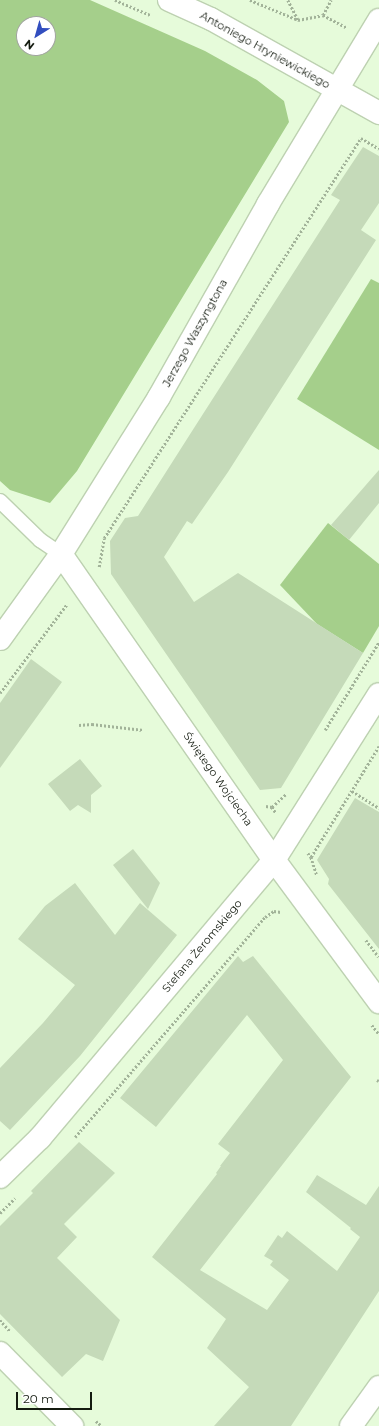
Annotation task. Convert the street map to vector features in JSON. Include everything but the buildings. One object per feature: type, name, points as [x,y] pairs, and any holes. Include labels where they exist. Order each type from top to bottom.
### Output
[{"type":"street","name":"Antoniego Hryniewickiego","points":[[169,0],[211,19],[379,113]]},
{"type":"street","name":"Jerzego Waszyngtona","points":[[0,639],[61,554],[159,397],[268,204],[379,20]]},
{"type":"street","name":"Świętego Wojciecha","points":[[61,554],[274,860],[379,1002]]},
{"type":"street","name":"Stefana Żeromskiego","points":[[0,1177],[40,1138],[274,860],[379,694]]},
{"type":"street","points":[[0,1354],[72,1426]]},
{"type":"street","points":[[351,1426],[379,1387]]},
{"type":"lane","points":[[0,501],[40,540],[61,554]]},
{"type":"path","points":[[250,0],[298,20],[322,14],[331,0]]},
{"type":"path","points":[[288,0],[298,20]]},
{"type":"path","points":[[100,566],[104,538],[361,138],[379,149]]},
{"type":"path","points":[[0,693],[71,599]]},
{"type":"path","points":[[323,733],[379,642]]},
{"type":"path","points":[[79,725],[92,724],[144,730]]},
{"type":"path","points":[[311,857],[379,746]]},
{"type":"path","points":[[352,791],[379,808]]},
{"type":"path","points":[[272,808],[287,792]]},
{"type":"path","points":[[73,1139],[265,917]]},
{"type":"path","points":[[0,1213],[17,1196]]},
{"type":"green space","points":[[0,0],[90,0],[205,51],[257,80],[284,101],[289,122],[77,471],[50,503],[10,490],[0,481]]},
{"type":"green space","points":[[371,279],[379,283],[379,450],[297,399]]},
{"type":"green space","points":[[328,523],[379,564],[379,626],[363,653],[317,624],[280,585]]}]
